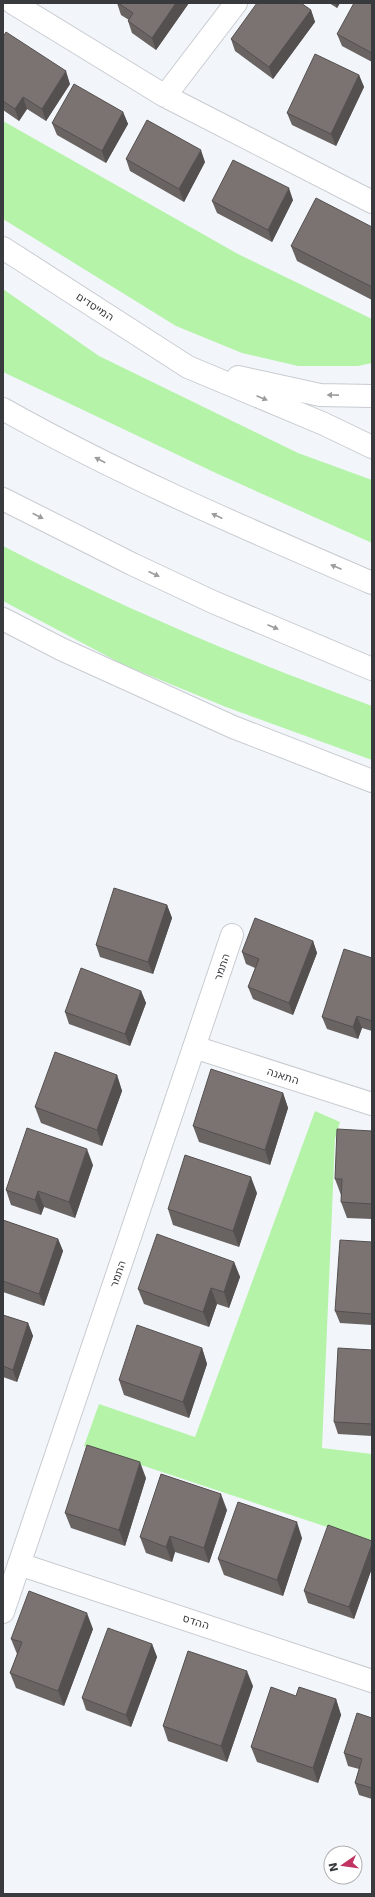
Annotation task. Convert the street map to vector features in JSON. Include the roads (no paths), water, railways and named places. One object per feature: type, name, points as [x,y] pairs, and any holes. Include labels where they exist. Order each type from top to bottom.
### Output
[{"type":"main road","points":[[13,3],[165,96],[372,202]]},
{"type":"main road","points":[[165,96],[236,3]]},
{"type":"main road","name":"המייסדים","points":[[3,248],[188,367],[324,424],[372,447]]},
{"type":"main road","name":"המייסדים","points":[[188,367],[320,394],[372,396]]},
{"type":"main road","points":[[3,409],[173,496],[245,529],[372,583]]},
{"type":"main road","points":[[3,498],[132,564],[213,602],[372,669]]},
{"type":"main road","points":[[3,619],[61,649],[233,727],[372,781]]},
{"type":"main road","name":"התמר","points":[[3,1612],[232,935]]},
{"type":"main road","name":"התאנה","points":[[194,1047],[372,1104]]},
{"type":"main road","name":"ההדס","points":[[20,1564],[372,1680]]}]
